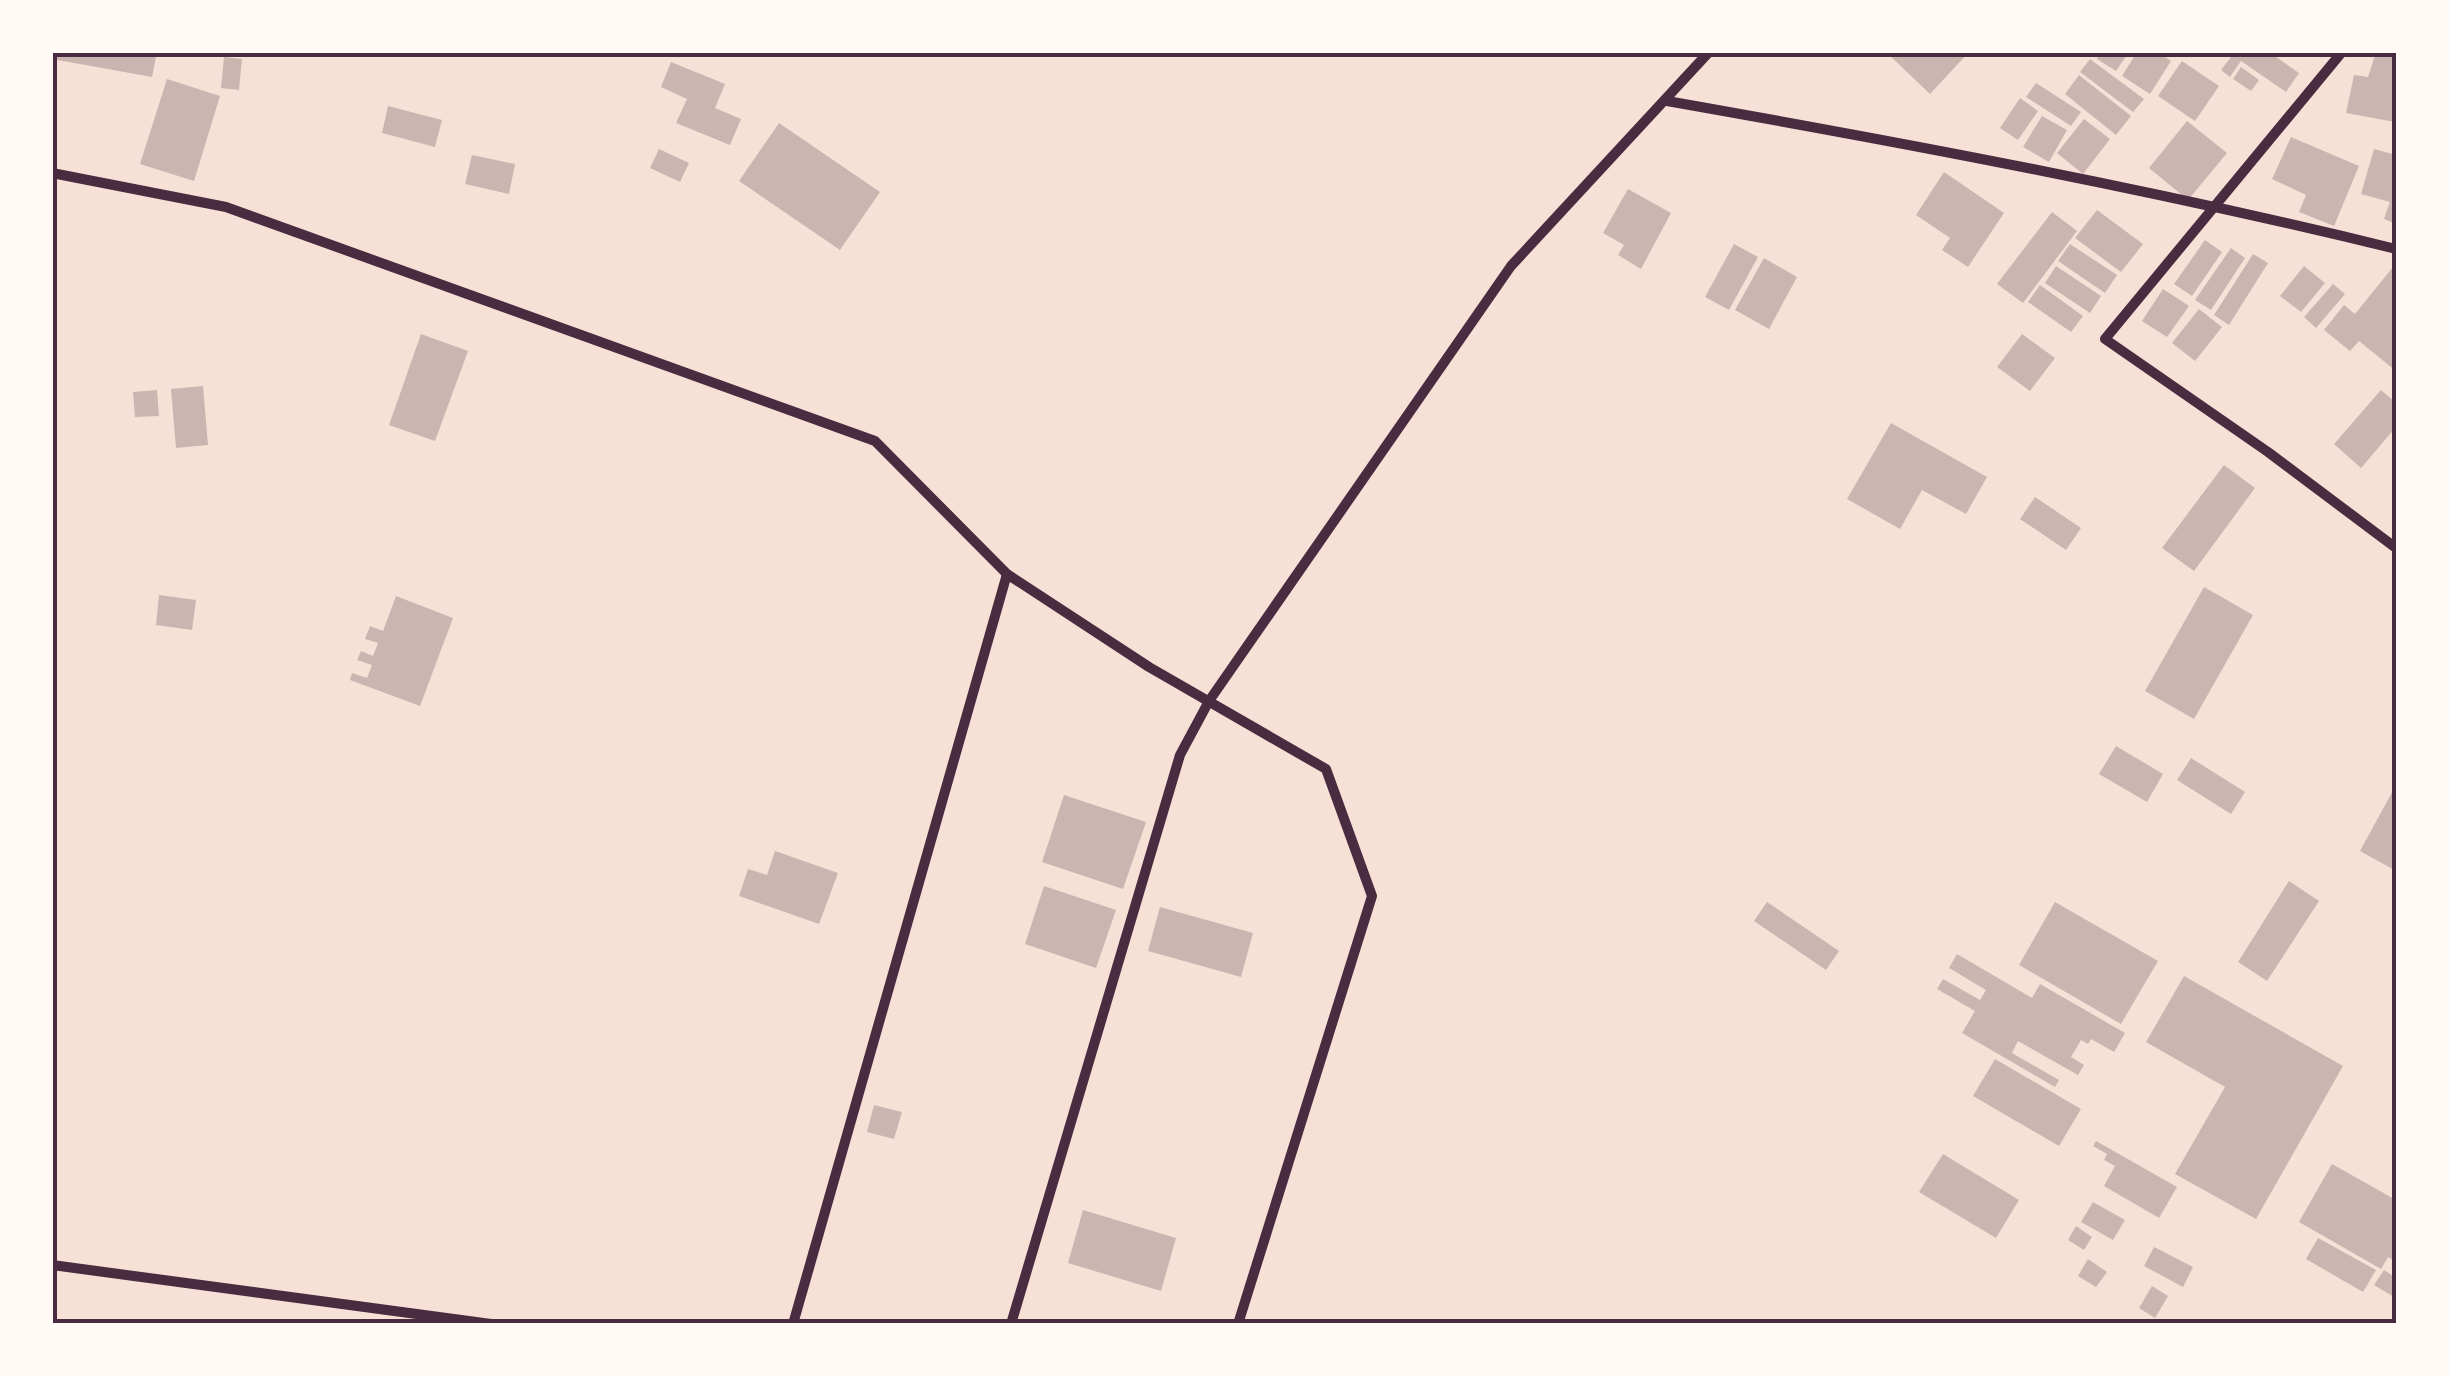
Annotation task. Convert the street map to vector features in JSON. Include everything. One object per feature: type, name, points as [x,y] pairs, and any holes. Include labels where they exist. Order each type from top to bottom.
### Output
[{"type":"street","points":[[1011,1324],[1180,754],[1208,701],[1511,266],[1708,52]]},
{"type":"street","points":[[2342,52],[2104,339],[2268,452],[2396,548]]},
{"type":"street","points":[[1666,101],[1940,149],[2396,248]]},
{"type":"street","points":[[52,173],[226,207],[875,441],[1007,574],[1208,701],[1326,769],[1372,896],[1238,1324]]},
{"type":"street","points":[[793,1324],[1007,574]]},
{"type":"street","points":[[52,1264],[491,1324]]},
{"type":"building","points":[[52,52],[157,52],[152,77],[52,59]]},
{"type":"building","points":[[1886,52],[1969,52],[1930,94]]},
{"type":"building","points":[[2101,52],[2129,52],[2116,71],[2097,59]]},
{"type":"building","points":[[2137,52],[2158,52],[2171,61],[2150,94],[2122,76]]},
{"type":"building","points":[[2225,52],[2269,52],[2299,73],[2286,92],[2241,61],[2230,77],[2221,70],[2231,57]]},
{"type":"building","points":[[2376,52],[2396,52],[2395,122],[2346,113],[2354,75],[2368,77]]},
{"type":"building","points":[[224,57],[242,59],[239,90],[221,88]]},
{"type":"building","points":[[2090,59],[2144,99],[2133,112],[2080,72]]},
{"type":"building","points":[[2182,61],[2219,86],[2195,121],[2158,96]]},
{"type":"building","points":[[671,62],[725,84],[715,108],[741,119],[730,145],[676,123],[687,99],[661,87]]},
{"type":"building","points":[[2241,67],[2259,80],[2251,91],[2233,79]]},
{"type":"building","points":[[2079,75],[2131,116],[2116,135],[2065,94]]},
{"type":"building","points":[[167,79],[220,96],[194,181],[140,164]]},
{"type":"building","points":[[2036,83],[2081,112],[2071,126],[2026,97]]},
{"type":"building","points":[[2020,98],[2038,111],[2018,140],[2000,128]]},
{"type":"building","points":[[388,106],[442,120],[435,147],[382,133]]},
{"type":"building","points":[[2042,116],[2067,130],[2049,162],[2023,147]]},
{"type":"building","points":[[2084,119],[2110,139],[2083,174],[2057,153]]},
{"type":"building","points":[[2187,121],[2227,153],[2188,200],[2149,168]]},
{"type":"building","points":[[779,123],[880,192],[840,250],[739,181]]},
{"type":"building","points":[[2291,137],[2359,166],[2334,226],[2299,212],[2306,195],[2272,179]]},
{"type":"building","points":[[659,149],[689,163],[680,182],[650,168]]},
{"type":"building","points":[[2374,149],[2396,155],[2396,224],[2384,219],[2390,202],[2361,194]]},
{"type":"building","points":[[472,155],[515,164],[509,194],[465,184]]},
{"type":"building","points":[[1944,172],[2004,213],[1968,267],[1942,250],[1950,238],[1916,215]]},
{"type":"building","points":[[1628,189],[1671,213],[1641,269],[1618,255],[1624,245],[1603,233]]},
{"type":"building","points":[[2097,210],[2143,244],[2121,272],[2075,238]]},
{"type":"building","points":[[2052,212],[2077,231],[2023,303],[1997,284]]},
{"type":"building","points":[[2205,240],[2222,252],[2192,296],[2174,284]]},
{"type":"building","points":[[1734,244],[1758,257],[1729,310],[1705,297]]},
{"type":"building","points":[[2070,244],[2117,275],[2105,293],[2058,261]]},
{"type":"building","points":[[2231,248],[2245,258],[2211,310],[2195,300]]},
{"type":"building","points":[[2253,254],[2268,263],[2229,325],[2214,315]]},
{"type":"building","points":[[1764,258],[1797,277],[1769,329],[1735,310]]},
{"type":"building","points":[[2056,266],[2101,296],[2090,313],[2045,283]]},
{"type":"building","points":[[2304,266],[2325,283],[2301,312],[2280,296]]},
{"type":"building","points":[[2393,267],[2396,371],[2359,341],[2350,351],[2324,330],[2344,305],[2355,314]]},
{"type":"building","points":[[2333,284],[2345,294],[2316,328],[2304,317]]},
{"type":"building","points":[[2040,285],[2083,316],[2071,332],[2028,302]]},
{"type":"building","points":[[2163,289],[2189,306],[2167,337],[2142,321]]},
{"type":"building","points":[[2199,309],[2222,327],[2195,361],[2172,343]]},
{"type":"building","points":[[421,334],[468,351],[435,441],[389,425]]},
{"type":"building","points":[[2022,334],[2055,358],[2030,391],[1997,367]]},
{"type":"building","points":[[203,386],[208,445],[176,448],[171,389]]},
{"type":"building","points":[[157,390],[159,416],[135,417],[133,392]]},
{"type":"building","points":[[2381,390],[2396,403],[2396,427],[2361,468],[2334,444]]},
{"type":"building","points":[[1891,423],[1987,477],[1966,514],[1922,490],[1900,529],[1847,499]]},
{"type":"building","points":[[2224,465],[2255,488],[2194,571],[2162,548]]},
{"type":"building","points":[[2035,497],[2081,528],[2066,550],[2020,519]]},
{"type":"building","points":[[2204,587],[2253,615],[2194,719],[2145,691]]},
{"type":"building","points":[[159,595],[196,600],[192,630],[156,625]]},
{"type":"building","points":[[396,596],[453,618],[420,706],[350,680],[352,673],[367,678],[372,665],[357,660],[361,651],[373,656],[378,643],[365,639],[370,626],[383,631]]},
{"type":"building","points":[[2116,746],[2163,774],[2147,802],[2099,774]]},
{"type":"building","points":[[2191,758],[2245,792],[2231,814],[2177,780]]},
{"type":"building","points":[[2396,785],[2396,871],[2360,851]]},
{"type":"building","points":[[1064,795],[1146,822],[1123,889],[1042,862]]},
{"type":"building","points":[[775,851],[838,873],[819,924],[739,896],[748,869],[767,875]]},
{"type":"building","points":[[2289,881],[2319,901],[2267,981],[2238,962]]},
{"type":"building","points":[[1044,886],[1116,910],[1096,968],[1025,944]]},
{"type":"building","points":[[1767,902],[1839,951],[1826,970],[1754,921]]},
{"type":"building","points":[[2055,902],[2158,961],[2121,1024],[2019,965]]},
{"type":"building","points":[[1160,907],[1253,933],[1241,977],[1148,951]]},
{"type":"building","points":[[1957,954],[2032,998],[2040,984],[2125,1033],[2114,1052],[2091,1039],[2088,1044],[2081,1040],[2071,1057],[2084,1065],[2078,1075],[2018,1041],[2012,1053],[2059,1080],[2055,1087],[1962,1033],[1975,1011],[1937,989],[1943,979],[1980,1000],[1986,990],[1949,968]]},
{"type":"building","points":[[2184,976],[2343,1066],[2256,1219],[2175,1174],[2225,1087],[2146,1042]]},
{"type":"building","points":[[1995,1059],[2081,1109],[2059,1146],[1973,1096]]},
{"type":"building","points":[[874,1105],[902,1112],[894,1139],[867,1132]]},
{"type":"building","points":[[2096,1141],[2177,1187],[2159,1218],[2104,1186],[2115,1166],[2104,1160],[2107,1154],[2093,1146]]},
{"type":"building","points":[[1943,1154],[2019,1200],[1996,1238],[1919,1192]]},
{"type":"building","points":[[2332,1164],[2396,1200],[2396,1262],[2388,1257],[2381,1269],[2299,1222]]},
{"type":"building","points":[[2093,1202],[2125,1220],[2113,1240],[2081,1222]]},
{"type":"building","points":[[1083,1210],[1176,1238],[1161,1291],[1068,1263]]},
{"type":"building","points":[[2076,1226],[2092,1237],[2084,1250],[2068,1240]]},
{"type":"building","points":[[2318,1238],[2376,1270],[2363,1292],[2306,1259]]},
{"type":"building","points":[[2154,1247],[2193,1267],[2183,1287],[2144,1266]]},
{"type":"building","points":[[2088,1259],[2107,1272],[2096,1287],[2078,1276]]},
{"type":"building","points":[[2384,1270],[2396,1278],[2394,1297],[2374,1285]]},
{"type":"building","points":[[2152,1286],[2168,1296],[2155,1318],[2139,1308]]}]
